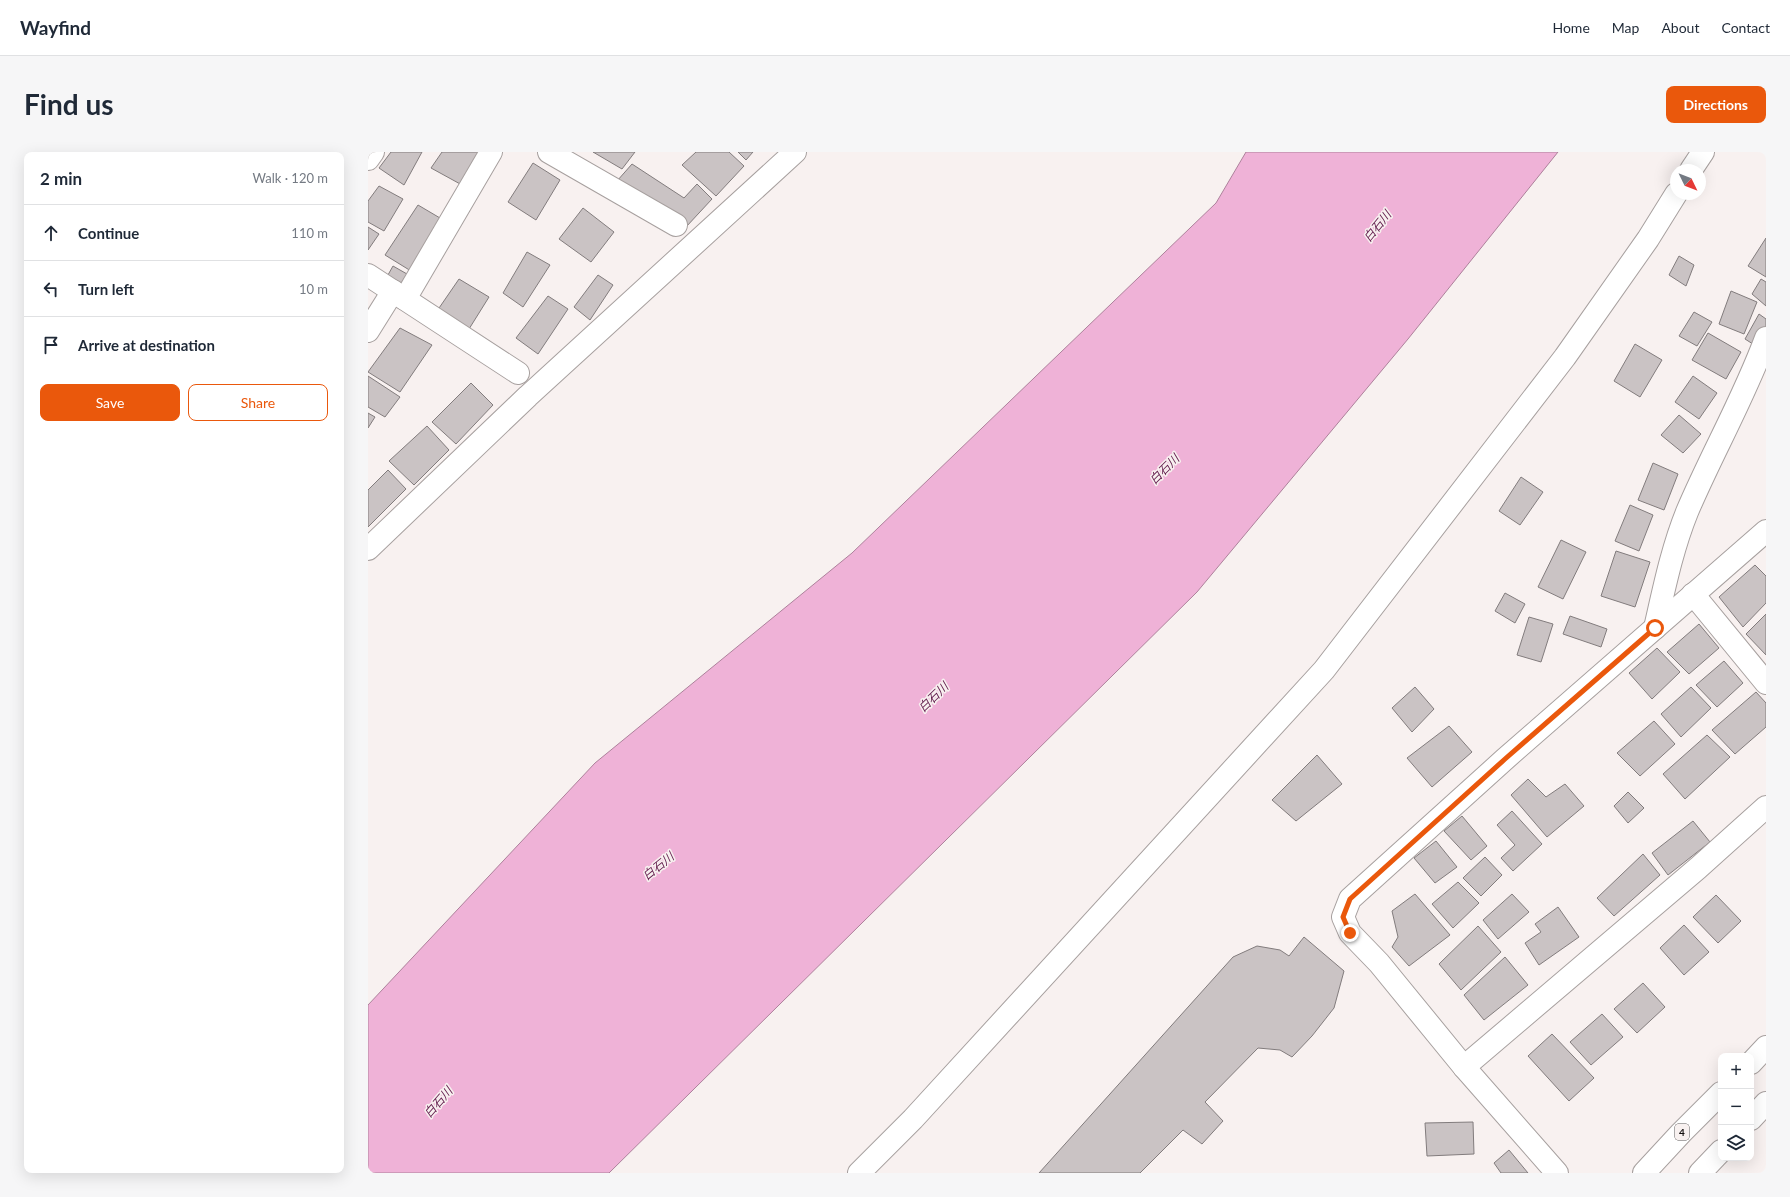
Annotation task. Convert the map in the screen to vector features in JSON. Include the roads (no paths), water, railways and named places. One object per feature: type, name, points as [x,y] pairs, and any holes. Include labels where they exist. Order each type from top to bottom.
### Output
[{"type":"main road","points":[[368,159],[373,152]]},
{"type":"main road","points":[[368,331],[399,295],[491,152]]},
{"type":"main road","points":[[549,152],[676,224]]},
{"type":"main road","points":[[368,549],[528,396],[795,152]]},
{"type":"main road","points":[[1695,164],[1702,152]]},
{"type":"main road","points":[[859,1173],[918,1113],[1324,670],[1565,358],[1648,239],[1672,200]]},
{"type":"main road","points":[[368,274],[518,373]]},
{"type":"main road","points":[[1655,628],[1674,550],[1687,512],[1755,369],[1766,338]]},
{"type":"main road","points":[[1558,1173],[1464,1067],[1379,964],[1350,933],[1343,917],[1350,899],[1505,759],[1766,531]]},
{"type":"main road","points":[[1693,594],[1766,683]]},
{"type":"main road","points":[[1464,1067],[1698,868],[1766,807]]},
{"type":"main road","points":[[1754,1059],[1766,1048]]},
{"type":"main road","name":"4","points":[[1644,1173],[1718,1096]]},
{"type":"main road","points":[[1754,1116],[1766,1103]]},
{"type":"main road","points":[[1700,1173],[1718,1154]]},
{"type":"water","name":"白石川","points":[[1246,152],[1558,152],[1408,339],[1197,592],[609,1173],[368,1173],[368,1005],[595,763],[852,553],[1216,203]]}]
